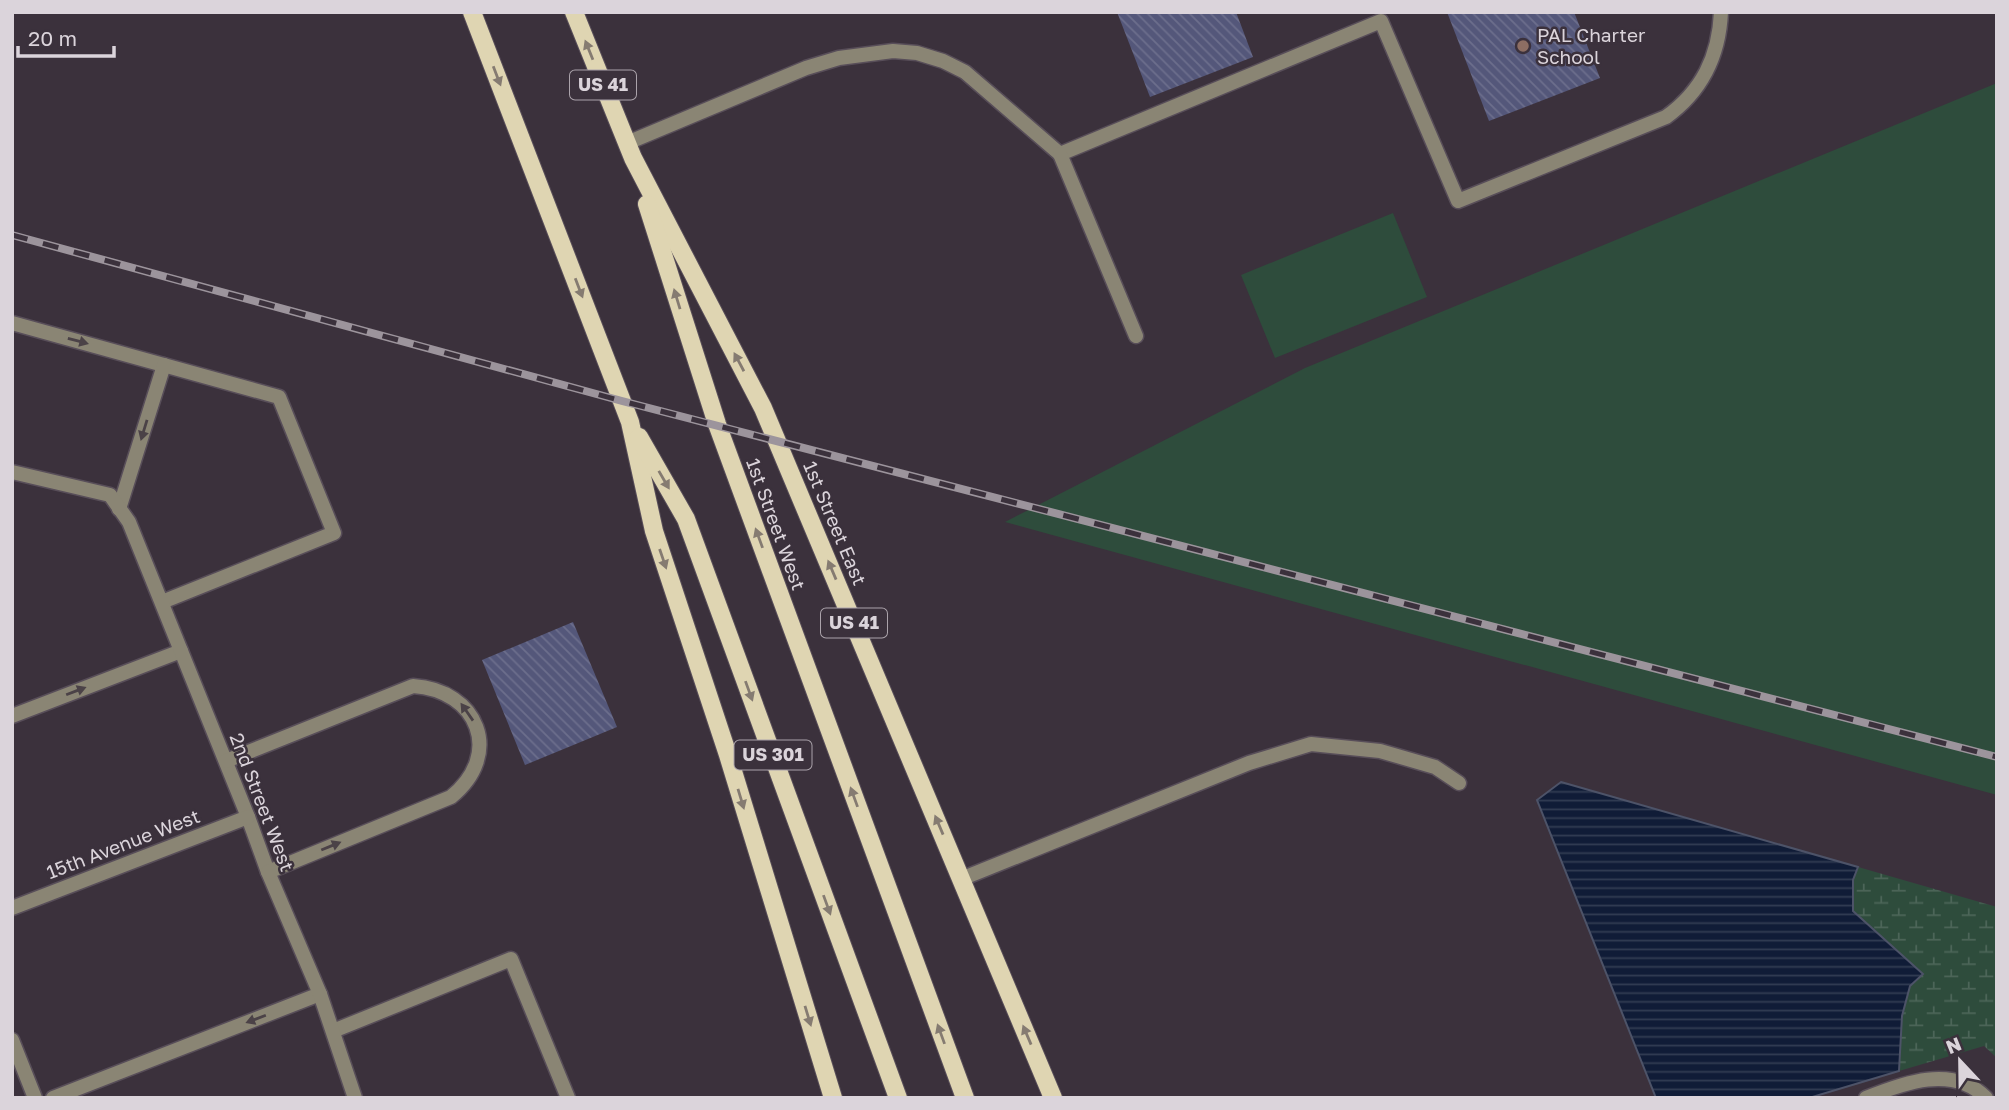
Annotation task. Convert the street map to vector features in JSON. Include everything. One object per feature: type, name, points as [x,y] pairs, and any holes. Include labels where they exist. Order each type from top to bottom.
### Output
[{"type":"main road","points":[[472,12],[630,422],[653,531],[728,755],[833,1098]]},
{"type":"main road","name":"1st Street East","points":[[573,12],[630,151],[763,408],[1053,1098]]},
{"type":"main road","name":"1st Street West","points":[[630,151],[717,424],[965,1098]]},
{"type":"main road","name":"US 301","points":[[630,422],[686,519],[898,1098]]},
{"type":"street","points":[[1060,154],[1381,21],[1458,201],[1667,117],[1685,104],[1706,74],[1720,31],[1721,12]]},
{"type":"street","points":[[630,151],[806,68],[839,58],[893,51],[917,53],[943,61],[965,72],[1060,154],[1136,335]]},
{"type":"street","points":[[12,323],[279,397],[334,533],[162,603]]},
{"type":"street","points":[[120,509],[164,365]]},
{"type":"street","name":"2nd Street West","points":[[12,472],[110,495],[130,522],[268,872],[320,994],[355,1098]]},
{"type":"street","points":[[12,716],[181,650]]},
{"type":"street","points":[[226,761],[412,686],[427,687],[451,695],[467,710],[477,729],[479,740],[475,768],[464,787],[451,797],[268,872]]},
{"type":"street","points":[[961,879],[1250,763],[1311,744],[1380,751],[1435,767],[1458,783]]},
{"type":"street","name":"15th Avenue West","points":[[12,908],[248,817]]},
{"type":"street","points":[[332,1031],[511,960],[568,1098]]},
{"type":"street","points":[[53,1098],[320,994]]},
{"type":"street","points":[[12,1040],[36,1098]]},
{"type":"street","points":[[1866,1098],[1895,1086],[1934,1079],[1963,1082],[1980,1091],[1986,1098]]},
{"type":"green space","points":[[1997,83],[1997,795],[1005,522],[1305,368]]},
{"type":"green space","points":[[1393,213],[1427,297],[1275,358],[1241,275]]},
{"type":"green space","points":[[1858,867],[1997,907],[1997,1058],[1984,1046],[1899,1071],[1902,1016],[1910,986],[1923,974],[1853,911],[1853,880]]},
{"type":"water","points":[[1561,782],[1858,867],[1853,880],[1853,911],[1923,974],[1910,986],[1902,1016],[1899,1071],[1809,1098],[1656,1098],[1537,800]]},
{"type":"building","points":[[1117,12],[1236,12],[1253,57],[1150,97]]},
{"type":"building","name":"PAL Charter School","points":[[1447,12],[1574,12],[1600,78],[1489,121]]},
{"type":"building","points":[[573,622],[617,727],[525,765],[482,660]]},
{"type":"railway","points":[[12,235],[622,401],[1997,757]]},
{"type":"place","name":"PAL Charter School","points":[[1523,46]]}]
